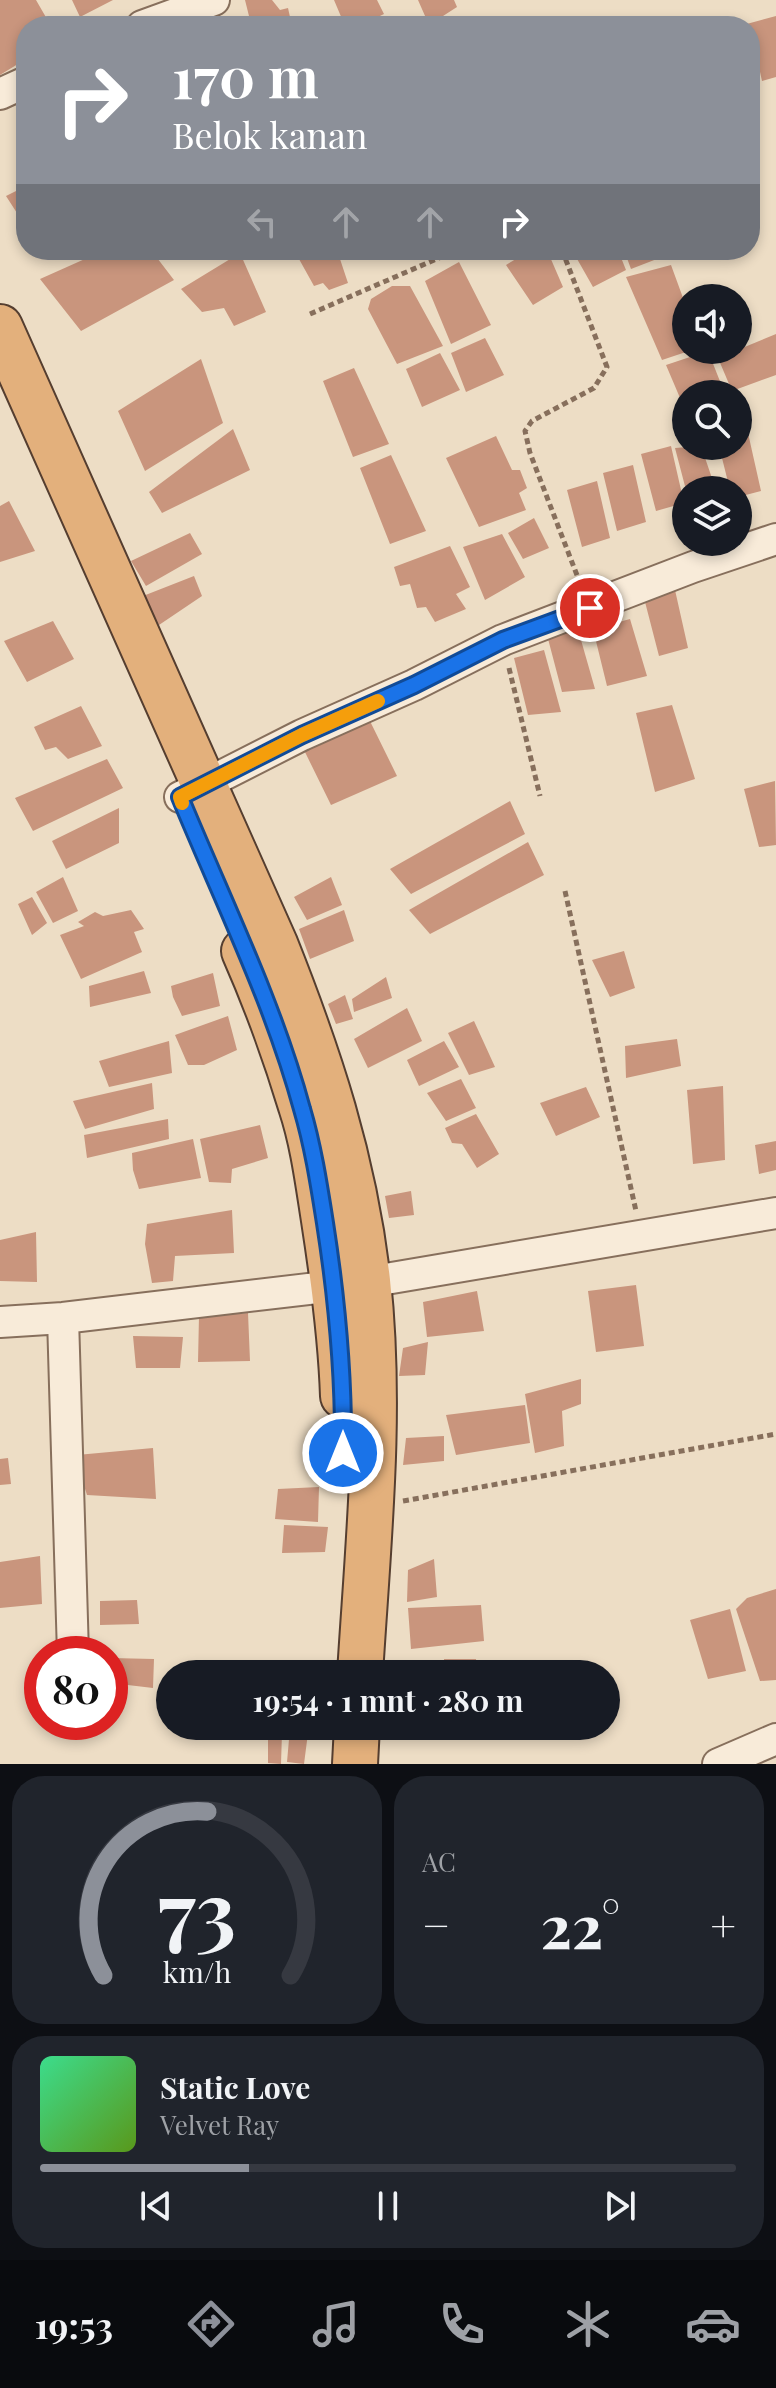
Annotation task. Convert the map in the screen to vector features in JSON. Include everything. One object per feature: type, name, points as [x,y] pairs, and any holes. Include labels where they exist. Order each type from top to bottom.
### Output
[{"type":"highway","points":[[0,327],[192,790]]},
{"type":"highway","points":[[0,394],[312,1038],[338,1120],[355,1197],[351,1284],[342,1352],[346,1660]]},
{"type":"highway","points":[[346,1660],[371,1507],[373,1371],[351,1284]]},
{"type":"highway","points":[[325,1764],[326,1740]]},
{"type":"highway","points":[[355,1764],[356,1740]]},
{"type":"street","points":[[170,16],[214,0]]},
{"type":"street","points":[[192,790],[503,640],[693,567],[776,539]]},
{"type":"street","points":[[0,1322],[63,1318],[351,1284],[776,1213]]},
{"type":"street","points":[[63,1318],[72,1636]]},
{"type":"street","points":[[718,1764],[776,1739]]},
{"type":"path","points":[[310,314],[434,260]]},
{"type":"path","points":[[566,260],[607,367],[594,388],[532,421],[525,431],[530,453],[590,608]]},
{"type":"path","points":[[503,640],[540,796]]},
{"type":"path","points":[[565,891],[642,1237]]},
{"type":"path","points":[[371,1507],[776,1434]]},
{"type":"building","points":[[0,0],[36,0],[45,16],[16,16],[16,65],[0,75]]},
{"type":"building","points":[[72,0],[113,0],[82,16]]},
{"type":"building","points":[[245,0],[272,0],[280,10],[288,8],[290,16],[249,16]]},
{"type":"building","points":[[334,0],[377,0],[384,14],[380,16],[341,16]]},
{"type":"building","points":[[418,0],[454,0],[457,7],[443,16],[425,16]]},
{"type":"building","points":[[776,16],[776,77],[762,81],[760,72],[760,20]]},
{"type":"building","points":[[16,191],[16,212],[6,196]]},
{"type":"building","points":[[83,260],[159,260],[174,280],[81,331],[40,279]]},
{"type":"building","points":[[229,260],[243,260],[266,312],[234,326],[224,308],[202,312],[181,289]]},
{"type":"building","points":[[300,260],[340,260],[348,283],[329,290],[323,283],[314,286]]},
{"type":"building","points":[[514,260],[551,260],[563,287],[533,305],[506,265]]},
{"type":"building","points":[[578,260],[622,260],[626,270],[593,287]]},
{"type":"building","points":[[628,260],[654,260],[631,269]]},
{"type":"building","points":[[459,262],[491,325],[451,344],[425,281]]},
{"type":"building","points":[[671,265],[678,284],[672,284],[672,357],[662,360],[626,277]]},
{"type":"building","points":[[392,286],[410,286],[443,346],[397,364],[368,309],[371,299]]},
{"type":"building","points":[[776,334],[776,375],[752,384],[752,380],[727,380],[721,364],[752,364],[752,344]]},
{"type":"building","points":[[485,338],[504,375],[466,392],[451,353]]},
{"type":"building","points":[[440,353],[460,390],[422,407],[406,369]]},
{"type":"building","points":[[201,359],[223,423],[145,471],[118,411]]},
{"type":"building","points":[[713,364],[719,380],[672,380],[666,365]]},
{"type":"building","points":[[354,368],[389,444],[353,457],[323,381]]},
{"type":"building","points":[[233,429],[250,470],[162,513],[149,492]]},
{"type":"building","points":[[496,436],[512,470],[520,470],[527,488],[519,493],[526,510],[479,527],[446,458]]},
{"type":"building","points":[[671,446],[678,476],[672,476],[672,506],[656,511],[641,454]]},
{"type":"building","points":[[752,451],[761,491],[752,493],[752,476],[726,476],[722,460],[752,460]]},
{"type":"building","points":[[391,455],[426,531],[390,544],[360,468]]},
{"type":"building","points":[[678,460],[706,460],[711,476],[682,476]]},
{"type":"building","points":[[633,465],[646,522],[617,531],[603,473]]},
{"type":"building","points":[[597,481],[610,538],[582,547],[567,490]]},
{"type":"building","points":[[9,501],[35,551],[0,562],[0,506]]},
{"type":"building","points":[[534,518],[549,548],[523,559],[508,533]]},
{"type":"building","points":[[190,533],[202,554],[146,586],[131,561]]},
{"type":"building","points":[[502,534],[525,577],[485,600],[463,547]]},
{"type":"building","points":[[450,546],[470,587],[456,594],[466,609],[435,622],[426,607],[417,608],[410,584],[400,586],[394,567]]},
{"type":"building","points":[[194,576],[202,596],[159,625],[143,596]]},
{"type":"building","points":[[675,590],[688,648],[659,656],[644,598]]},
{"type":"building","points":[[630,619],[647,676],[607,686],[593,629]]},
{"type":"building","points":[[53,621],[74,659],[27,682],[4,641]]},
{"type":"building","points":[[577,626],[595,689],[562,692],[547,635]]},
{"type":"building","points":[[544,650],[561,712],[528,715],[514,658]]},
{"type":"building","points":[[672,705],[695,779],[655,792],[636,713]]},
{"type":"building","points":[[81,706],[102,746],[68,759],[56,747],[45,750],[34,727]]},
{"type":"building","points":[[366,713],[397,776],[331,805],[304,750]]},
{"type":"building","points":[[107,759],[123,788],[33,831],[15,798]]},
{"type":"building","points":[[775,781],[776,845],[759,847],[744,789]]},
{"type":"building","points":[[510,801],[525,834],[411,894],[390,869]]},
{"type":"building","points":[[119,808],[119,843],[66,869],[52,841]]},
{"type":"building","points":[[528,842],[544,875],[430,934],[409,910]]},
{"type":"building","points":[[63,877],[78,911],[53,923],[36,892]]},
{"type":"building","points":[[331,877],[342,905],[307,920],[294,897]]},
{"type":"building","points":[[32,897],[47,923],[32,935],[18,904]]},
{"type":"building","points":[[131,910],[144,929],[134,932],[142,952],[81,979],[60,935],[84,926],[78,922],[95,912],[103,916]]},
{"type":"building","points":[[344,910],[354,941],[310,959],[299,929]]},
{"type":"building","points":[[624,951],[635,988],[610,997],[592,960]]},
{"type":"building","points":[[144,971],[151,993],[90,1007],[89,986]]},
{"type":"building","points":[[213,973],[220,1006],[182,1016],[171,986]]},
{"type":"building","points":[[386,977],[392,998],[354,1012],[352,999]]},
{"type":"building","points":[[345,995],[353,1019],[336,1024],[328,1004]]},
{"type":"building","points":[[407,1008],[422,1041],[368,1068],[354,1039]]},
{"type":"building","points":[[228,1016],[237,1050],[204,1065],[188,1065],[175,1035]]},
{"type":"building","points":[[474,1021],[495,1067],[469,1075],[448,1033]]},
{"type":"building","points":[[677,1039],[681,1066],[626,1078],[625,1046]]},
{"type":"building","points":[[169,1041],[172,1073],[109,1087],[99,1061]]},
{"type":"building","points":[[444,1041],[459,1067],[419,1086],[407,1060]]},
{"type":"building","points":[[461,1079],[476,1108],[446,1121],[427,1093]]},
{"type":"building","points":[[152,1083],[154,1109],[85,1129],[73,1101]]},
{"type":"building","points":[[723,1086],[725,1160],[693,1164],[687,1090]]},
{"type":"building","points":[[586,1087],[600,1117],[556,1136],[540,1103]]},
{"type":"building","points":[[476,1114],[499,1154],[477,1168],[462,1144],[452,1143],[445,1128]]},
{"type":"building","points":[[168,1119],[169,1139],[87,1158],[84,1135]]},
{"type":"building","points":[[260,1125],[268,1158],[232,1169],[231,1183],[209,1182],[200,1139]]},
{"type":"building","points":[[193,1139],[201,1178],[139,1189],[132,1153]]},
{"type":"building","points":[[776,1141],[776,1170],[759,1174],[755,1145]]},
{"type":"building","points":[[411,1191],[414,1215],[389,1218],[385,1196]]},
{"type":"building","points":[[232,1210],[234,1253],[175,1256],[173,1281],[152,1283],[145,1244],[147,1224]]},
{"type":"building","points":[[36,1232],[37,1282],[0,1281],[0,1240]]},
{"type":"building","points":[[636,1285],[644,1346],[596,1352],[588,1291]]},
{"type":"building","points":[[477,1291],[484,1331],[427,1337],[423,1302]]},
{"type":"building","points":[[248,1313],[250,1361],[198,1362],[199,1316]]},
{"type":"building","points":[[133,1336],[183,1337],[180,1368],[136,1368]]},
{"type":"building","points":[[428,1342],[425,1375],[399,1376],[403,1348]]},
{"type":"building","points":[[581,1379],[581,1404],[562,1411],[564,1446],[535,1453],[525,1394]]},
{"type":"building","points":[[525,1405],[530,1443],[456,1455],[446,1415]]},
{"type":"building","points":[[444,1436],[444,1461],[403,1465],[406,1438]]},
{"type":"building","points":[[153,1448],[156,1499],[87,1495],[77,1455]]},
{"type":"building","points":[[8,1458],[11,1484],[0,1485],[0,1459]]},
{"type":"building","points":[[319,1487],[318,1522],[275,1519],[278,1489]]},
{"type":"building","points":[[284,1525],[328,1527],[325,1552],[282,1553]]},
{"type":"building","points":[[40,1556],[42,1604],[0,1608],[0,1562]]},
{"type":"building","points":[[434,1559],[437,1597],[407,1602],[408,1570]]},
{"type":"building","points":[[776,1589],[776,1680],[760,1681],[736,1609],[747,1598]]},
{"type":"building","points":[[137,1600],[139,1624],[100,1625],[100,1601]]},
{"type":"building","points":[[481,1605],[484,1641],[411,1649],[408,1608]]},
{"type":"building","points":[[730,1609],[746,1671],[708,1679],[690,1620]]},
{"type":"building","points":[[128,1658],[154,1659],[153,1688],[128,1685]]},
{"type":"building","points":[[268,1740],[282,1740],[281,1764],[268,1763]]},
{"type":"building","points":[[289,1740],[307,1740],[304,1764],[287,1762]]},
{"type":"slow traffic","points":[[182,803],[180,797],[302,735],[378,701]]},
{"type":"route","points":[[343,1453],[342,1352],[318,1178],[302,1109],[277,1033],[180,797],[302,735],[414,685],[503,640],[590,608]]}]
